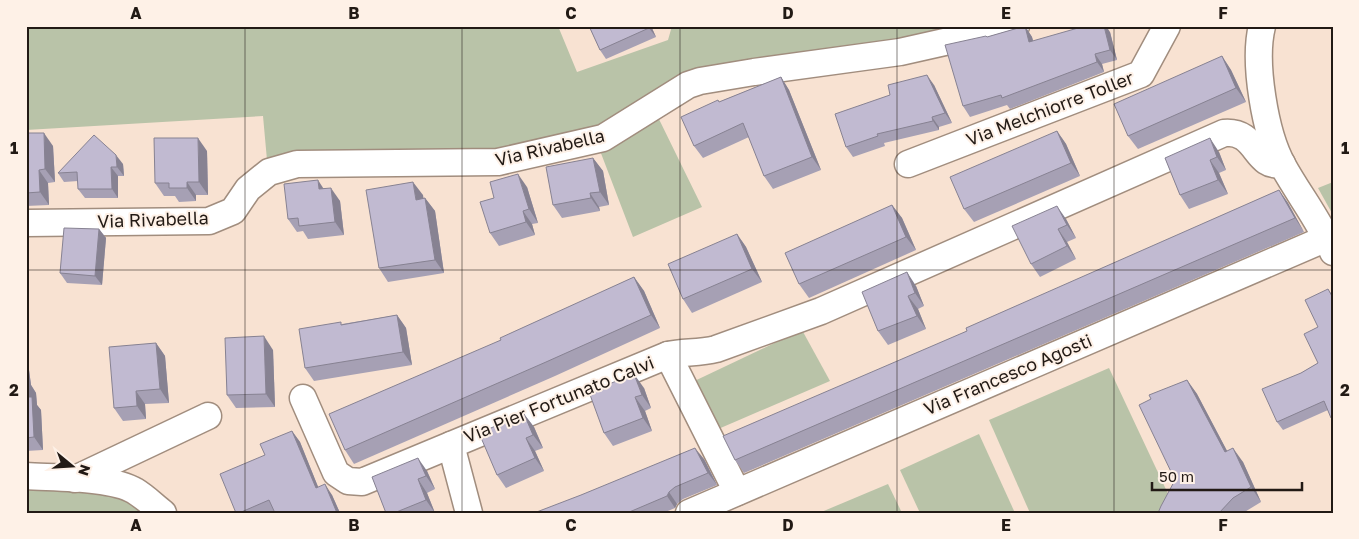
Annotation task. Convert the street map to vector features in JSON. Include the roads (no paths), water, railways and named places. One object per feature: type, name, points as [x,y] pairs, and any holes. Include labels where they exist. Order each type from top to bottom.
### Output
[{"type":"street","name":"Via Rivabella","points":[[26,223],[209,221],[233,211],[248,190],[269,172],[297,164],[498,162],[603,138],[688,85],[700,81],[900,52],[1016,26]]},
{"type":"street","points":[[1151,26],[1162,26]]},
{"type":"street","name":"Via Melchiorre Toller","points":[[908,164],[1141,74],[1167,26]]},
{"type":"street","points":[[1262,26],[1259,46],[1260,76],[1273,143],[1282,164],[1330,245]]},
{"type":"street","name":"Via Pier Fortunato Calvi","points":[[303,398],[336,473],[348,481],[362,482],[668,355],[716,349],[821,311],[1224,133],[1237,133],[1244,137],[1268,163],[1282,164]]},
{"type":"street","name":"Via Francesco Agosti","points":[[689,513],[1330,245]]},
{"type":"street","name":"Via Pier Fortunato Calvi","points":[[668,355],[737,492]]},
{"type":"street","points":[[75,480],[208,416]]},
{"type":"street","name":"Via Pier Fortunato Calvi","points":[[450,444],[469,513]]},
{"type":"street","points":[[26,476],[102,482],[134,490],[163,513]]}]
